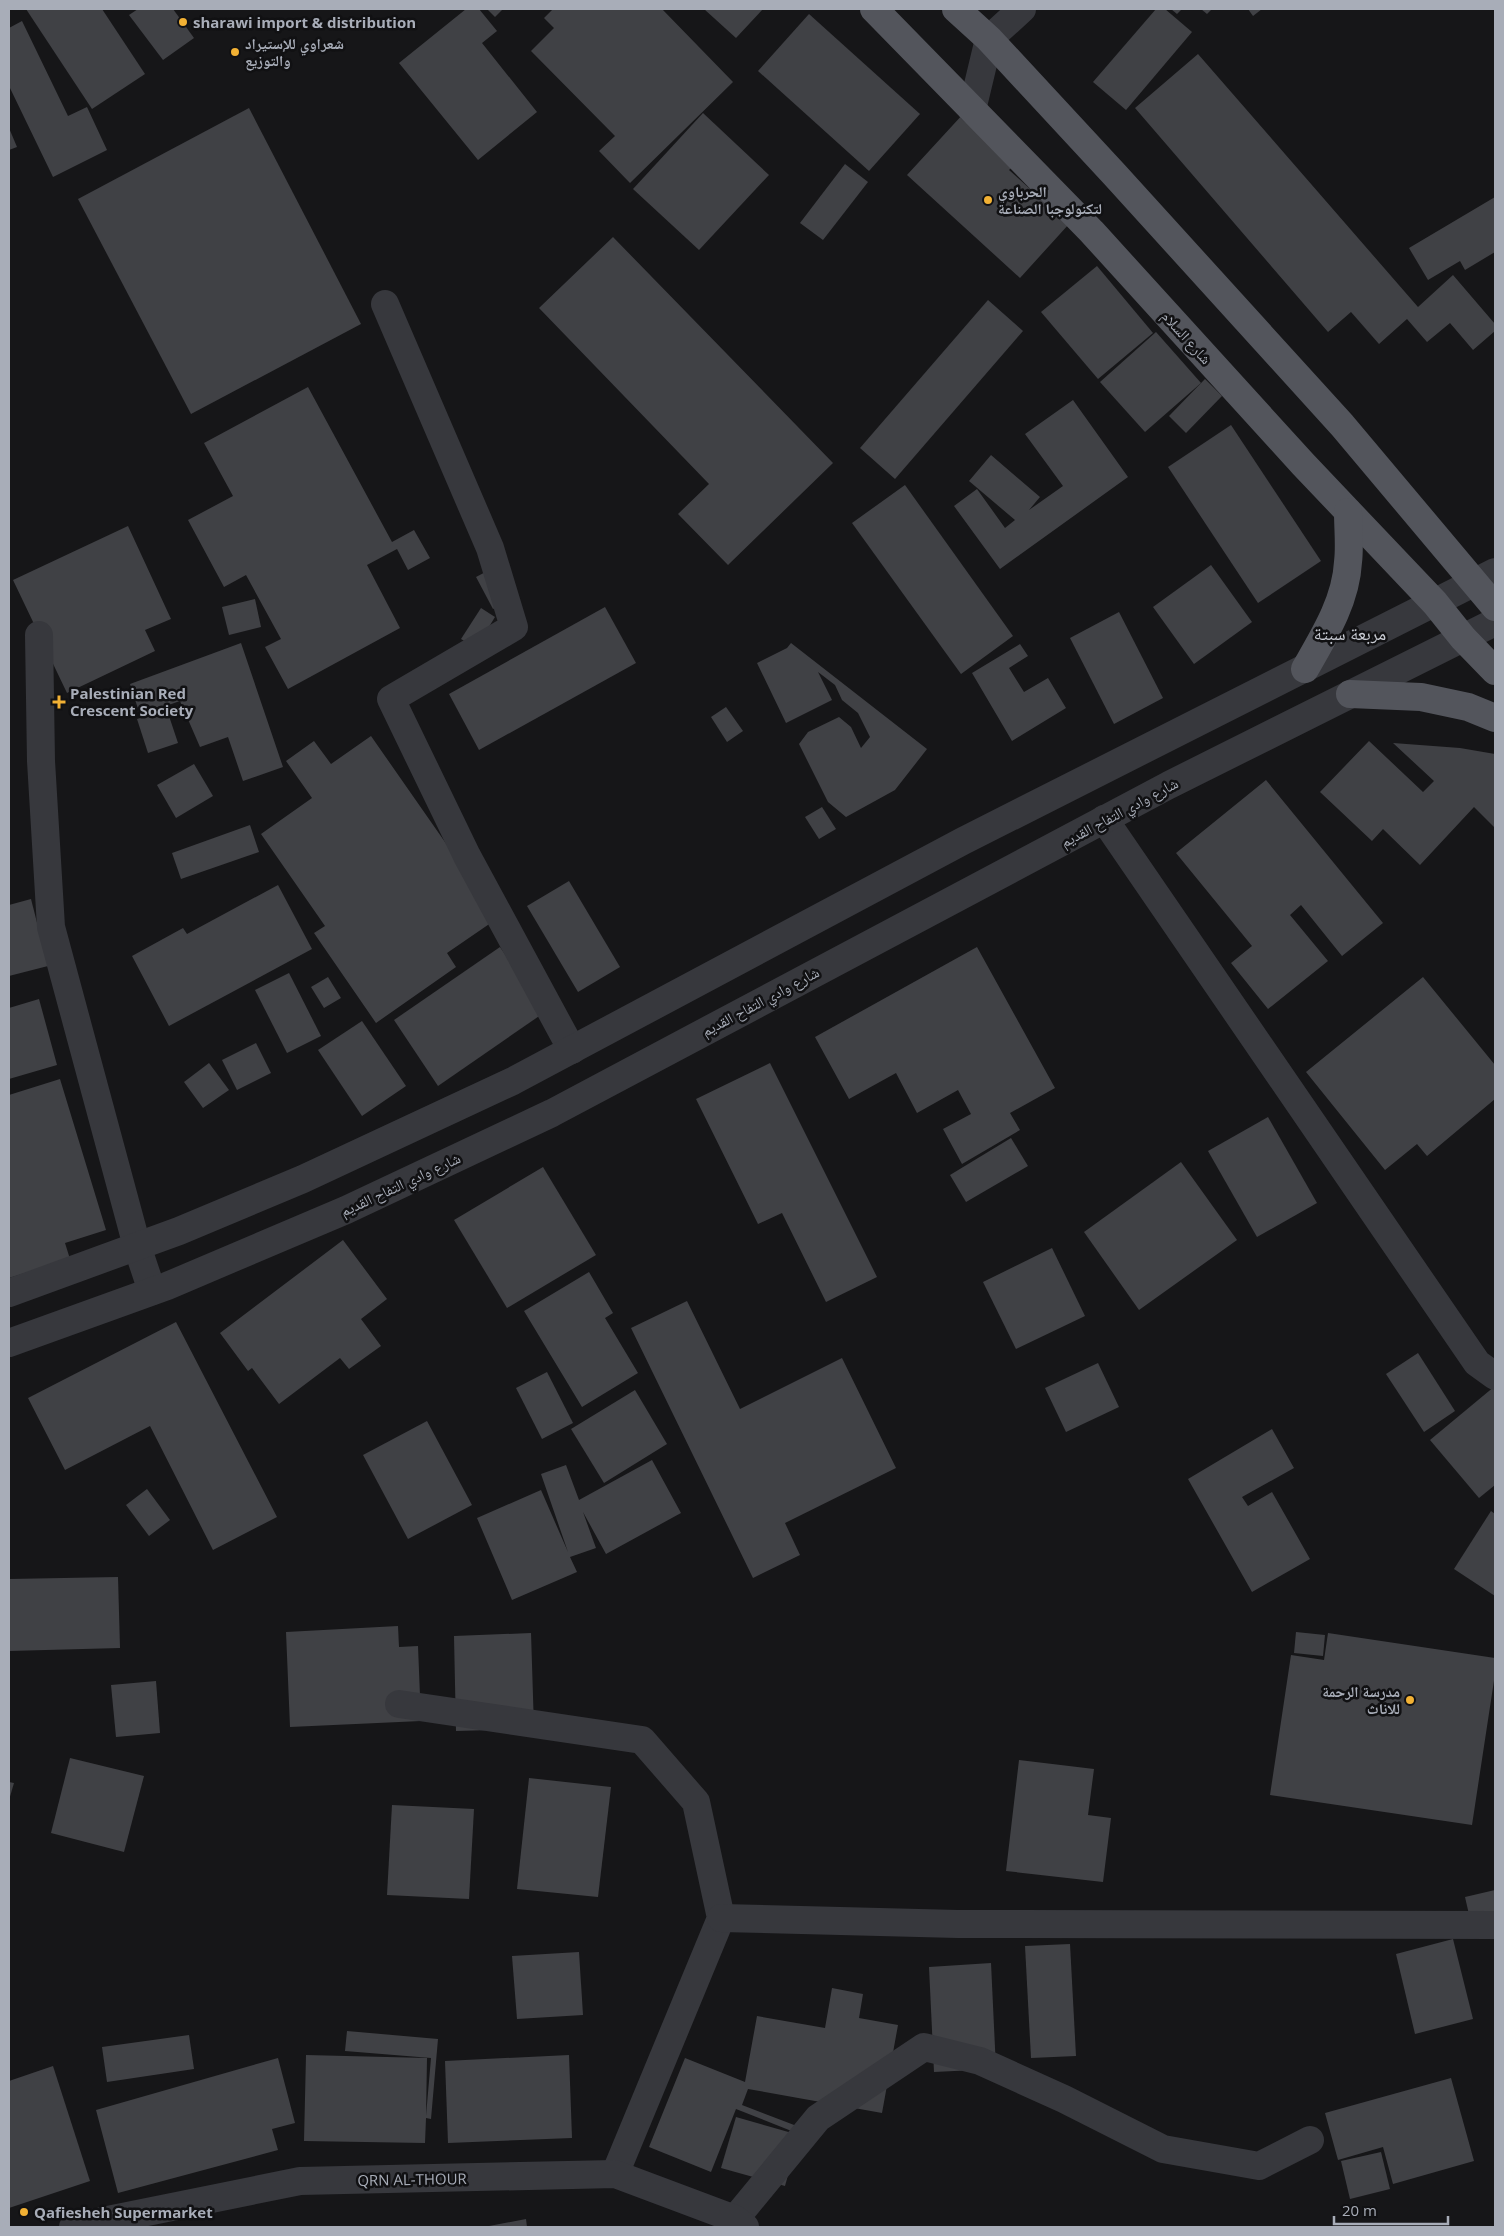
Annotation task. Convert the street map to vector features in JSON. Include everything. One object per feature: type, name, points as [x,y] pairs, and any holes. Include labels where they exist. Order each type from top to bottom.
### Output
[{"type":"main road","name":"شارع السلام","points":[[874,9],[1092,232],[1495,671]]},
{"type":"main road","points":[[956,9],[989,39],[1342,425],[1485,578],[1495,607]]},
{"type":"main road","points":[[1305,669],[1329,627],[1339,604],[1348,564],[1348,512]]},
{"type":"main road","points":[[1350,694],[1421,697],[1468,707],[1495,718]]},
{"type":"street","points":[[972,110],[989,39],[1022,9]]},
{"type":"street","points":[[385,304],[490,548],[514,627],[391,699],[467,856],[572,1050]]},
{"type":"street","points":[[9,1293],[137,1246],[304,1179],[513,1081],[963,840],[1485,578]]},
{"type":"street","name":"شارع وادي التفاح القديم","points":[[9,1343],[152,1291],[346,1210],[552,1113],[1104,819],[1495,622]]},
{"type":"street","points":[[39,636],[41,761],[51,927],[137,1246],[152,1291]]},
{"type":"street","points":[[1104,819],[1477,1363],[1495,1376]]},
{"type":"street","points":[[399,1704],[642,1740],[696,1802],[721,1918],[615,2174]]},
{"type":"street","points":[[721,1918],[958,1924],[1495,1925]]},
{"type":"street","points":[[740,2223],[818,2118],[924,2047],[980,2061],[1064,2099],[1163,2149],[1259,2166],[1310,2140]]},
{"type":"street","name":"QRN AL-THOUR","points":[[73,2227],[300,2181],[615,2174],[740,2223]]},
{"type":"building","points":[[26,9],[102,9],[145,74],[92,109]]},
{"type":"building","points":[[138,9],[173,9],[194,38],[163,60],[129,15]]},
{"type":"building","points":[[466,9],[479,9],[497,31],[482,43],[537,112],[478,160],[399,63]]},
{"type":"building","points":[[487,9],[503,9],[495,17]]},
{"type":"building","points":[[553,9],[662,9],[733,82],[630,183],[599,151],[615,136],[531,51],[554,28],[544,18]]},
{"type":"building","points":[[704,9],[763,9],[736,38]]},
{"type":"building","points":[[1156,9],[1165,9],[1192,32],[1126,110],[1093,82]]},
{"type":"building","points":[[1171,9],[1182,9],[1177,14]]},
{"type":"building","points":[[1201,9],[1212,9],[1207,14]]},
{"type":"building","points":[[1248,9],[1262,9],[1253,16]]},
{"type":"building","points":[[809,14],[920,114],[869,171],[758,71]]},
{"type":"building","points":[[22,21],[68,116],[87,107],[107,150],[53,177],[9,86],[9,28]]},
{"type":"building","points":[[1198,54],[1418,307],[1453,275],[1495,324],[1495,331],[1473,350],[1450,323],[1427,342],[1407,319],[1379,344],[1351,312],[1328,332],[1135,108]]},
{"type":"building","points":[[249,108],[361,324],[191,414],[78,199]]},
{"type":"building","points":[[703,113],[769,175],[699,250],[633,189]]},
{"type":"building","name":"الحرباوي لتكنولوجبا الصناعة","points":[[964,113],[1017,162],[1009,170],[1069,224],[1020,278],[907,175]]},
{"type":"building","points":[[9,128],[17,147],[9,150]]},
{"type":"building","points":[[845,164],[868,182],[823,240],[800,223]]},
{"type":"building","points":[[1495,197],[1495,252],[1465,270],[1460,261],[1428,280],[1409,248]]},
{"type":"building","points":[[613,237],[833,463],[728,565],[678,514],[709,484],[539,308]]},
{"type":"building","points":[[1097,266],[1153,333],[1098,379],[1041,312]]},
{"type":"building","points":[[988,300],[1023,331],[895,479],[860,448]]},
{"type":"building","points":[[1156,332],[1201,383],[1145,432],[1100,382]]},
{"type":"building","points":[[1205,379],[1222,396],[1186,433],[1169,416]]},
{"type":"building","points":[[308,387],[392,542],[414,530],[430,558],[408,570],[397,549],[367,565],[400,628],[288,689],[265,647],[281,639],[246,575],[224,587],[188,520],[233,496],[204,443]]},
{"type":"building","points":[[1073,400],[1128,477],[1000,569],[954,506],[977,489],[1005,528],[1015,520],[969,481],[991,455],[1040,497],[1029,510],[1063,486],[1025,434]]},
{"type":"building","points":[[1231,425],[1321,561],[1258,603],[1168,467]]},
{"type":"building","points":[[905,485],[1013,636],[961,674],[852,523]]},
{"type":"building","points":[[128,526],[171,619],[145,630],[155,651],[67,693],[13,580]]},
{"type":"building","points":[[1211,565],[1252,622],[1194,664],[1153,607]]},
{"type":"building","points":[[495,567],[512,599],[493,609],[476,577]]},
{"type":"building","points":[[255,599],[261,627],[229,635],[222,607]]},
{"type":"building","points":[[605,607],[636,663],[479,750],[449,694]]},
{"type":"building","points":[[481,608],[495,617],[476,648],[461,639]]},
{"type":"building","points":[[1119,612],[1163,698],[1114,724],[1070,638]]},
{"type":"building","points":[[241,643],[283,767],[243,781],[228,737],[200,747],[180,701],[140,715],[130,684]]},
{"type":"building","points":[[791,643],[927,749],[895,790],[846,817],[828,802],[799,744],[808,732],[839,717],[851,727],[861,748],[870,737],[858,713],[842,700],[835,685],[818,672],[832,700],[786,723],[757,663],[787,648]]},
{"type":"building","points":[[1020,644],[1028,656],[1009,668],[1024,692],[1048,678],[1066,708],[1012,741],[972,673]]},
{"type":"building","points":[[726,707],[743,731],[727,742],[711,717]]},
{"type":"building","points":[[167,710],[178,743],[148,753],[137,719]]},
{"type":"building","points":[[371,736],[498,918],[447,953],[456,967],[376,1023],[314,933],[325,926],[261,834],[312,798],[286,761],[314,741],[331,764]]},
{"type":"building","points":[[1369,741],[1423,792],[1434,781],[1393,743],[1460,748],[1495,754],[1495,828],[1474,807],[1420,865],[1383,829],[1372,841],[1320,792]]},
{"type":"building","points":[[194,764],[213,796],[176,818],[157,785]]},
{"type":"building","points":[[1266,780],[1383,923],[1342,956],[1301,905],[1290,915],[1328,961],[1268,1009],[1231,963],[1252,946],[1176,853]]},
{"type":"building","points":[[822,807],[836,829],[819,839],[805,817]]},
{"type":"building","points":[[250,825],[259,852],[181,879],[172,853]]},
{"type":"building","points":[[569,881],[620,967],[578,992],[527,906]]},
{"type":"building","points":[[278,885],[312,949],[169,1026],[132,956],[183,928],[187,934]]},
{"type":"building","points":[[31,899],[48,966],[9,976],[9,905]]},
{"type":"building","points":[[500,947],[545,1012],[438,1086],[394,1020]]},
{"type":"building","points":[[977,947],[1055,1088],[1010,1113],[1020,1130],[962,1164],[943,1129],[971,1114],[958,1090],[917,1113],[896,1073],[849,1099],[815,1037]]},
{"type":"building","points":[[289,973],[321,1036],[287,1053],[255,990]]},
{"type":"building","points":[[328,977],[341,998],[324,1008],[311,987]]},
{"type":"building","points":[[1423,977],[1495,1065],[1495,1099],[1427,1156],[1417,1144],[1385,1170],[1306,1072]]},
{"type":"building","points":[[39,999],[57,1065],[9,1079],[9,1008]]},
{"type":"building","points":[[362,1021],[406,1086],[362,1116],[318,1050]]},
{"type":"building","points":[[256,1043],[271,1073],[237,1090],[222,1060]]},
{"type":"building","points":[[209,1063],[229,1090],[203,1108],[184,1082]]},
{"type":"building","points":[[770,1063],[877,1277],[826,1302],[782,1213],[758,1224],[696,1099]]},
{"type":"building","points":[[60,1079],[106,1230],[65,1243],[70,1259],[9,1278],[9,1095]]},
{"type":"building","points":[[1268,1117],[1317,1203],[1257,1237],[1208,1151]]},
{"type":"building","points":[[1011,1138],[1028,1166],[966,1202],[950,1175]]},
{"type":"building","points":[[1181,1162],[1237,1240],[1139,1310],[1084,1232]]},
{"type":"building","points":[[543,1167],[596,1255],[507,1308],[454,1220]]},
{"type":"building","points":[[343,1240],[387,1299],[361,1319],[381,1346],[349,1369],[340,1358],[279,1404],[252,1368],[248,1371],[220,1333]]},
{"type":"building","points":[[1052,1248],[1085,1316],[1016,1349],[983,1282]]},
{"type":"building","points":[[589,1272],[613,1313],[605,1318],[638,1373],[582,1407],[524,1311]]},
{"type":"building","points":[[687,1301],[740,1409],[842,1358],[896,1468],[785,1523],[800,1555],[753,1578],[631,1328]]},
{"type":"building","points":[[176,1322],[277,1517],[213,1550],[150,1426],[65,1470],[28,1398]]},
{"type":"building","points":[[1418,1353],[1455,1411],[1424,1432],[1386,1374]]},
{"type":"building","points":[[1098,1363],[1119,1407],[1066,1432],[1045,1388]]},
{"type":"building","points":[[547,1372],[573,1423],[542,1439],[516,1388]]},
{"type":"building","points":[[1495,1386],[1495,1485],[1479,1498],[1430,1440]]},
{"type":"building","points":[[635,1390],[667,1444],[604,1483],[571,1429]]},
{"type":"building","points":[[427,1421],[472,1505],[408,1539],[363,1455]]},
{"type":"building","points":[[1272,1429],[1294,1468],[1242,1497],[1248,1506],[1272,1492],[1310,1559],[1252,1592],[1188,1479]]},
{"type":"building","points":[[652,1460],[681,1513],[606,1554],[583,1512],[596,1548],[570,1557],[577,1572],[512,1600],[477,1518],[541,1490],[568,1552],[541,1474],[566,1465],[579,1500]]},
{"type":"building","points":[[147,1489],[170,1520],[149,1536],[126,1505]]},
{"type":"building","points":[[1491,1511],[1495,1514],[1495,1596],[1454,1569]]},
{"type":"building","points":[[118,1577],[120,1648],[9,1651],[9,1579]]},
{"type":"building","points":[[398,1626],[399,1647],[418,1646],[421,1721],[290,1727],[286,1632]]},
{"type":"building","points":[[1296,1632],[1325,1635],[1323,1656],[1294,1653]]},
{"type":"building","points":[[531,1633],[534,1729],[456,1731],[454,1636]]},
{"type":"building","points":[[1328,1633],[1495,1658],[1495,1674],[1472,1825],[1270,1795],[1291,1655],[1324,1660]]},
{"type":"building","points":[[156,1681],[160,1733],[116,1737],[111,1685]]},
{"type":"building","points":[[70,1758],[144,1776],[124,1852],[51,1833]]},
{"type":"building","points":[[1019,1760],[1094,1769],[1088,1815],[1111,1818],[1103,1882],[1006,1871]]},
{"type":"building","points":[[529,1778],[611,1787],[598,1897],[517,1889]]},
{"type":"building","points":[[9,1782],[14,1783],[9,1800]]},
{"type":"building","points":[[392,1805],[474,1809],[469,1899],[387,1895]]},
{"type":"building","points":[[1495,1890],[1495,1927],[1473,1932],[1465,1897]]},
{"type":"building","points":[[1453,1939],[1473,2019],[1415,2034],[1396,1954]]},
{"type":"building","points":[[1070,1944],[1076,2056],[1031,2058],[1025,1946]]},
{"type":"building","points":[[579,1952],[583,2015],[517,2019],[512,1956]]},
{"type":"building","points":[[991,1963],[996,2069],[934,2072],[929,1967]]},
{"type":"building","points":[[832,1988],[863,1994],[859,2018],[898,2025],[882,2113],[748,2089],[742,2105],[802,2128],[799,2134],[736,2109],[711,2172],[649,2147],[685,2058],[745,2082],[757,2016],[825,2028]]},
{"type":"building","points":[[347,2031],[438,2039],[431,2119],[426,2118],[425,2143],[304,2141],[306,2055],[427,2058],[426,2116],[431,2058],[345,2051]]},
{"type":"building","points":[[189,2035],[194,2069],[107,2082],[102,2047]]},
{"type":"building","points":[[569,2055],[572,2138],[448,2143],[445,2061]]},
{"type":"building","points":[[278,2058],[295,2123],[272,2129],[278,2150],[118,2193],[96,2110]]},
{"type":"building","points":[[53,2066],[90,2181],[9,2208],[9,2081]]},
{"type":"building","points":[[1451,2078],[1474,2161],[1393,2184],[1383,2147],[1338,2160],[1325,2113]]},
{"type":"building","points":[[736,2117],[799,2135],[785,2186],[721,2168]]},
{"type":"building","points":[[1381,2152],[1390,2189],[1350,2199],[1341,2161]]},
{"type":"building","points":[[526,2219],[527,2227],[489,2227],[489,2226]]},
{"type":"place","name":"sharawi import & distribution","points":[[183,22]]},
{"type":"place","name":"شعراوي للإستيراد والتوزيع","points":[[235,52]]},
{"type":"place","name":"الحرباوي لتكنولوجبا الصناعة","points":[[988,200]]},
{"type":"place","name":"Palestinian Red Crescent Society","points":[[59,702]]},
{"type":"place","name":"مدرسة الرحمة للاناث","points":[[1410,1700]]},
{"type":"place","name":"Qafiesheh Supermarket","points":[[24,2212]]},
{"type":"district","name":"مربعة سبتة","points":[[1350,633]]}]
